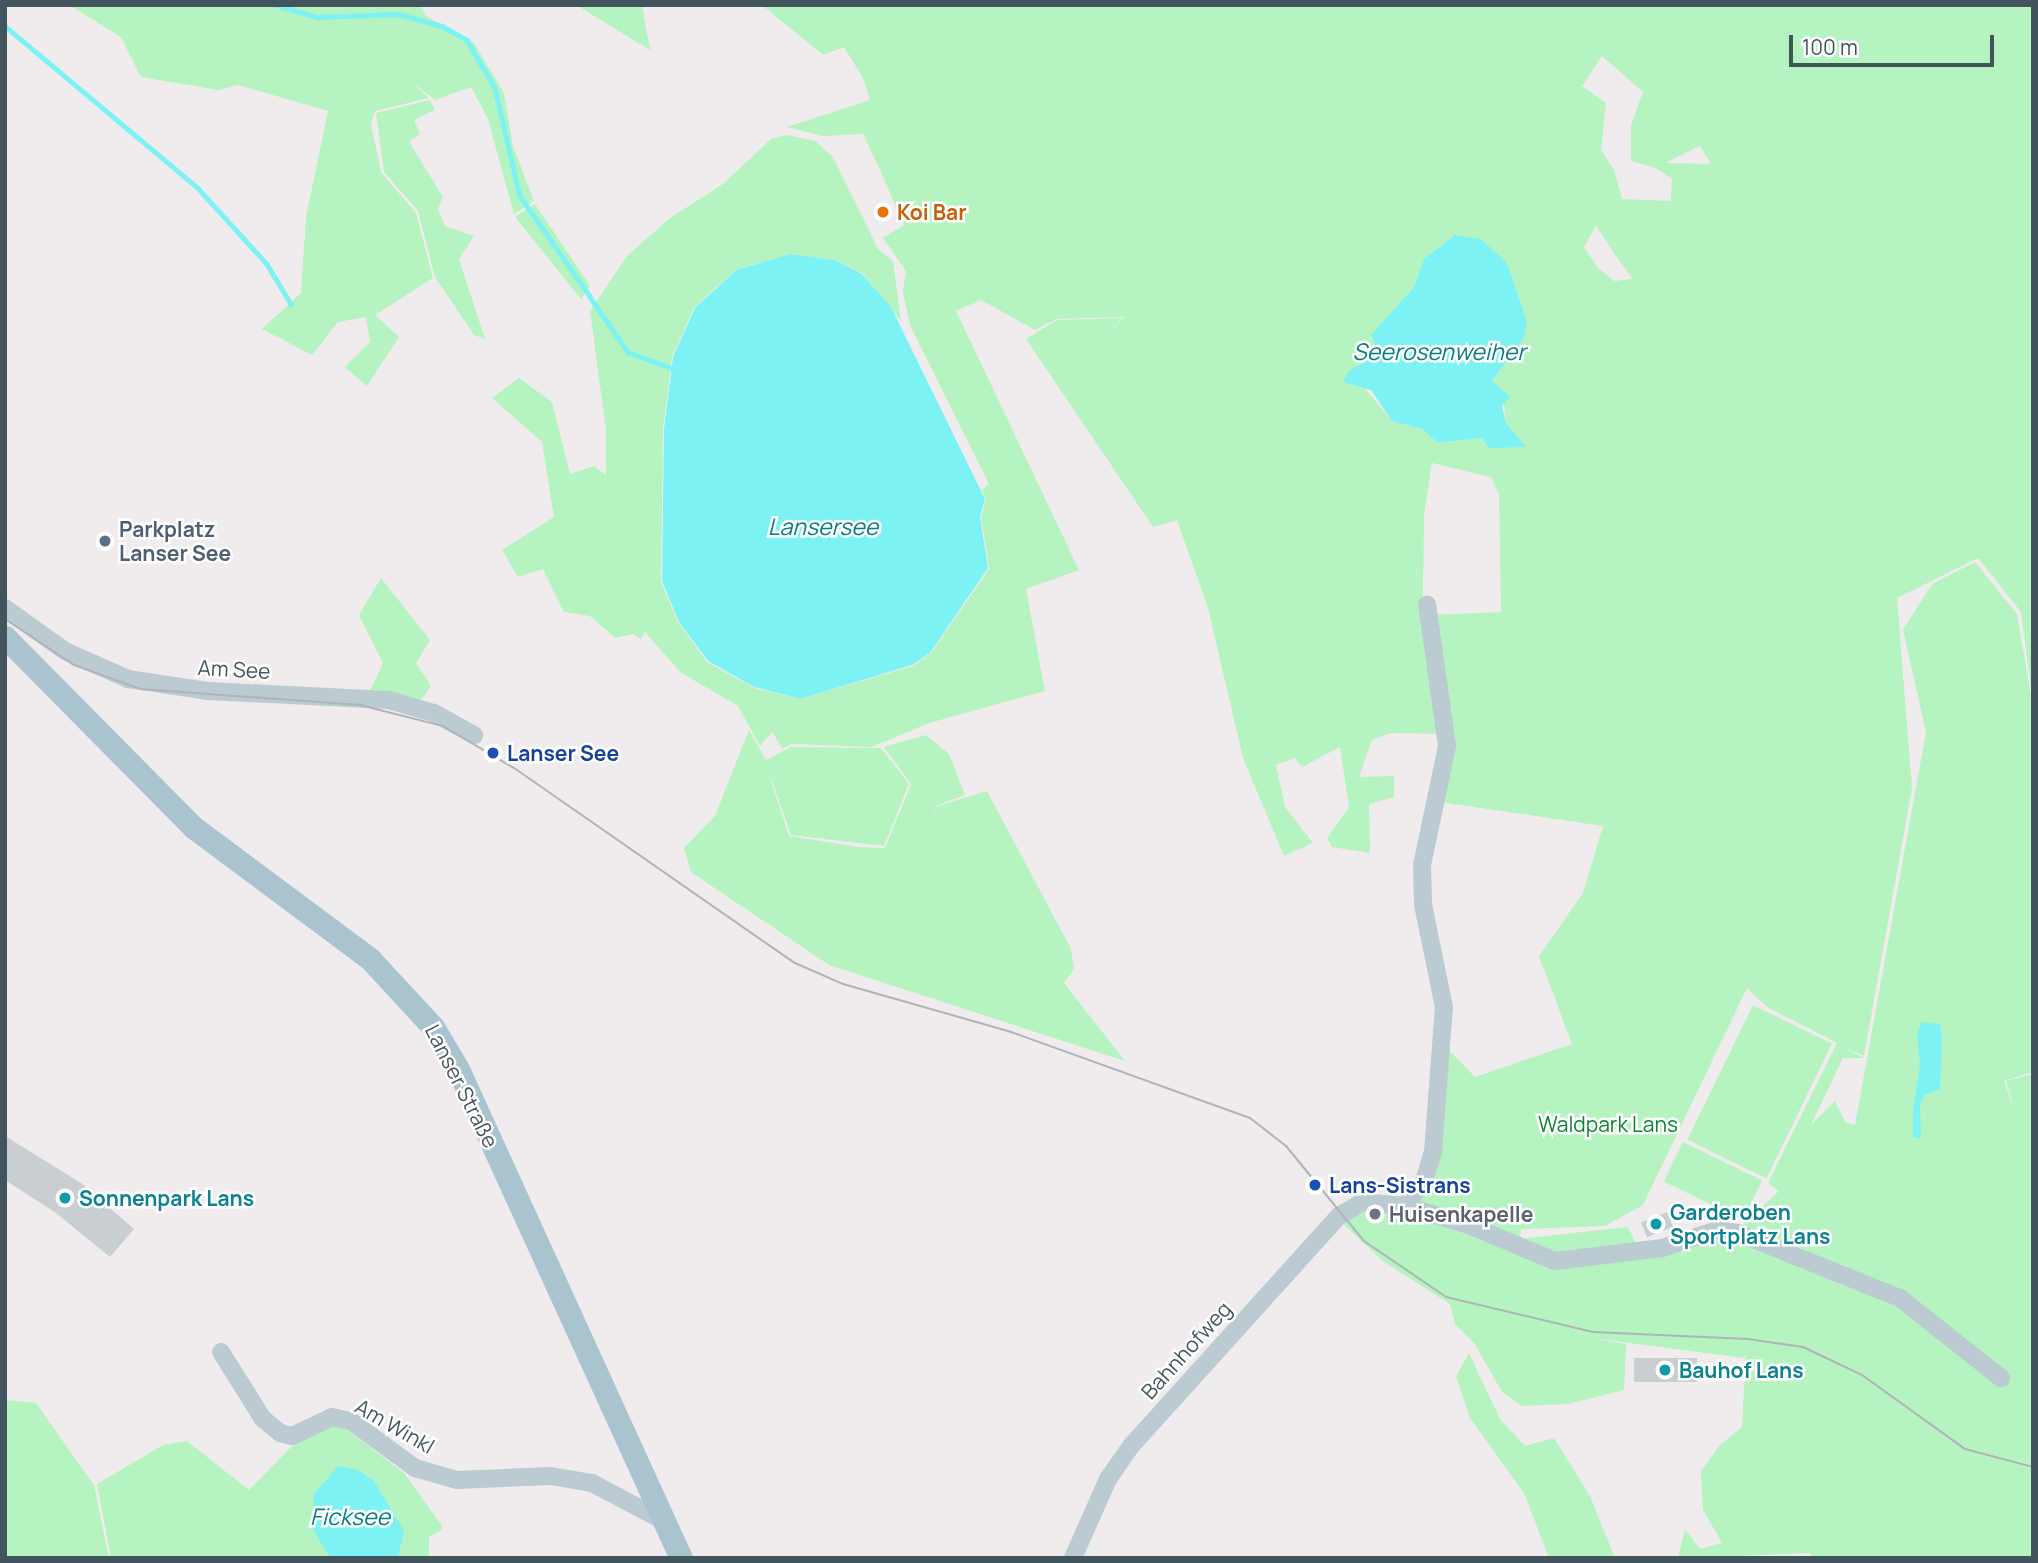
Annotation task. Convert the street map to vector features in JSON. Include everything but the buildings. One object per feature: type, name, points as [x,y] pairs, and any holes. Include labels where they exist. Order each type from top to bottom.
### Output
[{"type":"main road","name":"Lanser Straße","points":[[5,637],[194,827],[370,959],[433,1027],[458,1069],[681,1558]]},
{"type":"street","points":[[1427,604],[1447,733],[1422,865],[1423,905],[1444,1006],[1433,1152],[1424,1181],[1404,1206],[1479,1228],[1555,1261],[1662,1248],[1713,1230],[1738,1233],[1896,1296],[2001,1378]]},
{"type":"street","name":"Am See","points":[[5,608],[65,651],[128,679],[195,690],[389,700],[434,713],[474,734]]},
{"type":"street","name":"Bahnhofweg","points":[[1073,1558],[1108,1479],[1140,1436],[1339,1216],[1368,1201],[1404,1206]]},
{"type":"street","name":"Am Winkl","points":[[221,1352],[263,1419],[280,1433],[292,1436],[332,1417],[351,1421],[415,1468],[457,1480],[551,1476],[592,1483],[666,1522]]},
{"type":"green space","points":[[69,5],[420,5],[426,16],[474,43],[504,93],[513,146],[534,201],[514,214],[488,119],[471,87],[435,100],[410,81],[429,98],[375,111],[371,124],[381,172],[416,213],[433,278],[375,315],[399,337],[367,386],[345,367],[370,342],[366,317],[338,322],[312,355],[262,329],[301,293],[306,217],[328,111],[238,85],[218,90],[141,77],[121,37]]},
{"type":"green space","points":[[576,5],[642,5],[650,50]]},
{"type":"green space","name":"Waldpark Lans","points":[[762,5],[2033,5],[2033,703],[2021,612],[1978,558],[1897,598],[1912,788],[1864,1056],[1843,1047],[1864,1058],[1843,1058],[1811,1125],[1835,1101],[1845,1122],[1855,1125],[1926,732],[1903,630],[1932,584],[1975,562],[2017,614],[2033,708],[2033,1072],[2004,1081],[2015,1112],[2006,1081],[2033,1074],[2033,1557],[1812,1558],[1810,1553],[1678,1558],[1685,1529],[1700,1549],[1722,1543],[1703,1510],[1701,1471],[1719,1446],[1742,1427],[1746,1354],[1744,1358],[1592,1338],[1626,1344],[1624,1390],[1568,1404],[1522,1406],[1502,1392],[1474,1343],[1455,1324],[1450,1304],[1384,1262],[1342,1223],[1355,1211],[1415,1201],[1448,1049],[1475,1077],[1572,1044],[1539,956],[1583,893],[1603,826],[1440,802],[1454,736],[1431,615],[1501,612],[1499,495],[1491,477],[1432,463],[1424,515],[1423,598],[1444,734],[1391,733],[1372,740],[1359,777],[1394,776],[1394,797],[1369,804],[1370,853],[1332,847],[1327,838],[1349,807],[1340,747],[1302,767],[1295,758],[1276,765],[1285,807],[1313,843],[1284,856],[1243,758],[1208,608],[1177,520],[1153,527],[1026,339],[1057,320],[1122,318],[1104,339],[1124,317],[1057,319],[1035,330],[981,300],[956,311],[1079,570],[1026,589],[1045,691],[929,723],[872,747],[791,744],[783,749],[772,732],[760,746],[738,706],[680,672],[645,632],[641,639],[633,634],[615,638],[590,616],[564,612],[543,569],[518,577],[502,550],[554,517],[542,442],[492,398],[519,378],[552,402],[570,474],[594,466],[606,475],[606,430],[590,311],[627,256],[670,218],[723,184],[771,139],[787,135],[815,141],[833,157],[878,249],[893,261],[901,321],[862,273],[835,260],[790,254],[735,270],[694,308],[672,357],[663,429],[661,582],[678,622],[707,662],[754,688],[800,699],[913,666],[931,653],[989,569],[981,517],[986,499],[982,490],[989,484],[910,325],[903,292],[906,271],[883,238],[904,225],[880,170],[863,134],[823,136],[787,127],[870,100],[863,78],[844,47],[823,55]],"holes":[[[1602,56],[1643,92],[1631,125],[1631,161],[1656,168],[1672,179],[1671,201],[1622,199],[1614,170],[1601,150],[1606,103],[1582,86]],[[1700,146],[1711,164],[1668,163]],[[1596,226],[1633,279],[1614,281],[1598,268],[1584,247]],[[1424,259],[1507,263],[1527,323],[1524,338],[1492,381],[1503,396],[1506,424],[1482,438],[1438,443],[1422,429],[1392,421],[1350,370],[1379,354],[1372,335],[1414,287]],[[1747,988],[1767,1007],[1837,1043],[1768,1183],[1779,1191],[1740,1227],[1632,1256],[1635,1241],[1628,1227],[1520,1239],[1521,1229],[1605,1226],[1643,1205]]]},
{"type":"green space","points":[[430,100],[435,110],[414,120],[420,134],[409,142],[443,197],[438,209],[445,226],[474,236],[459,259],[485,339],[474,335],[435,277],[418,211],[384,172],[376,113]]},
{"type":"green space","points":[[535,204],[590,286],[581,299],[515,217]]},
{"type":"green space","points":[[381,578],[430,640],[416,663],[431,686],[418,704],[368,695],[383,663],[359,615]]},
{"type":"green space","points":[[749,730],[766,760],[791,747],[881,748],[909,784],[884,846],[791,835],[772,781],[784,770],[771,781],[789,836],[859,847],[885,848],[911,784],[884,747],[926,735],[949,754],[965,795],[938,805],[903,882],[938,806],[987,791],[1071,949],[1074,969],[1064,983],[1125,1061],[829,965],[691,872],[684,848],[715,816]]},
{"type":"green space","points":[[1753,1005],[1832,1044],[1766,1178],[1687,1140]]},
{"type":"green space","points":[[1683,1142],[1762,1181],[1743,1220],[1664,1182]]},
{"type":"green space","points":[[1469,1353],[1500,1419],[1525,1446],[1554,1438],[1590,1496],[1615,1558],[1549,1558],[1524,1493],[1470,1418],[1456,1376]]},
{"type":"green space","points":[[5,1400],[36,1403],[94,1485],[109,1558],[5,1558]]},
{"type":"green space","points":[[329,1425],[345,1428],[404,1473],[441,1524],[442,1530],[429,1537],[429,1558],[111,1558],[97,1484],[163,1445],[187,1441],[249,1490],[292,1446]]},
{"type":"water","name":"Seerosenweiher","points":[[1455,235],[1481,239],[1507,263],[1527,322],[1524,338],[1492,381],[1510,397],[1502,406],[1506,423],[1526,447],[1489,448],[1482,438],[1438,443],[1422,429],[1392,421],[1371,390],[1343,382],[1350,370],[1379,354],[1371,335],[1414,287],[1424,259]]},
{"type":"water","name":"Lansersee","points":[[790,254],[835,260],[862,274],[891,307],[985,499],[980,517],[988,568],[930,653],[912,665],[800,699],[754,687],[708,661],[679,622],[662,581],[664,429],[673,357],[695,308],[736,270]]},
{"type":"water","points":[[1922,1022],[1940,1024],[1942,1037],[1940,1089],[1925,1095],[1920,1104],[1921,1139],[1913,1137],[1913,1112],[1920,1064],[1917,1034]]},
{"type":"water","name":"Ficksee","points":[[338,1466],[358,1470],[374,1481],[404,1531],[398,1558],[331,1558],[321,1543],[312,1527],[314,1494]]},
{"type":"waterway","points":[[276,5],[317,17],[398,14],[442,26],[467,40],[495,88],[520,196],[589,295]]},
{"type":"waterway","points":[[5,26],[197,187],[267,264],[291,304]]},
{"type":"waterway","points":[[590,297],[628,352],[671,368]]},
{"type":"tram line","points":[[5,619],[74,665],[141,689],[360,705],[443,726],[517,770],[795,963],[843,984],[1011,1032],[1250,1118],[1286,1146],[1364,1241],[1446,1297],[1593,1332],[1748,1339],[1803,1347],[1862,1375],[1965,1449],[2033,1467]]},
{"type":"place","name":"Koi Bar","points":[[883,212]]},
{"type":"place","name":"Parkplatz Lanser See","points":[[105,541]]},
{"type":"place","name":"Lanser See","points":[[493,753]]},
{"type":"place","name":"Lans-Sistrans","points":[[1315,1185]]},
{"type":"place","name":"Sonnenpark Lans","points":[[65,1198]]},
{"type":"place","name":"Huisenkapelle","points":[[1375,1214]]},
{"type":"place","name":"Garderoben Sportplatz Lans","points":[[1656,1224]]},
{"type":"place","name":"Bauhof Lans","points":[[1665,1370]]}]
